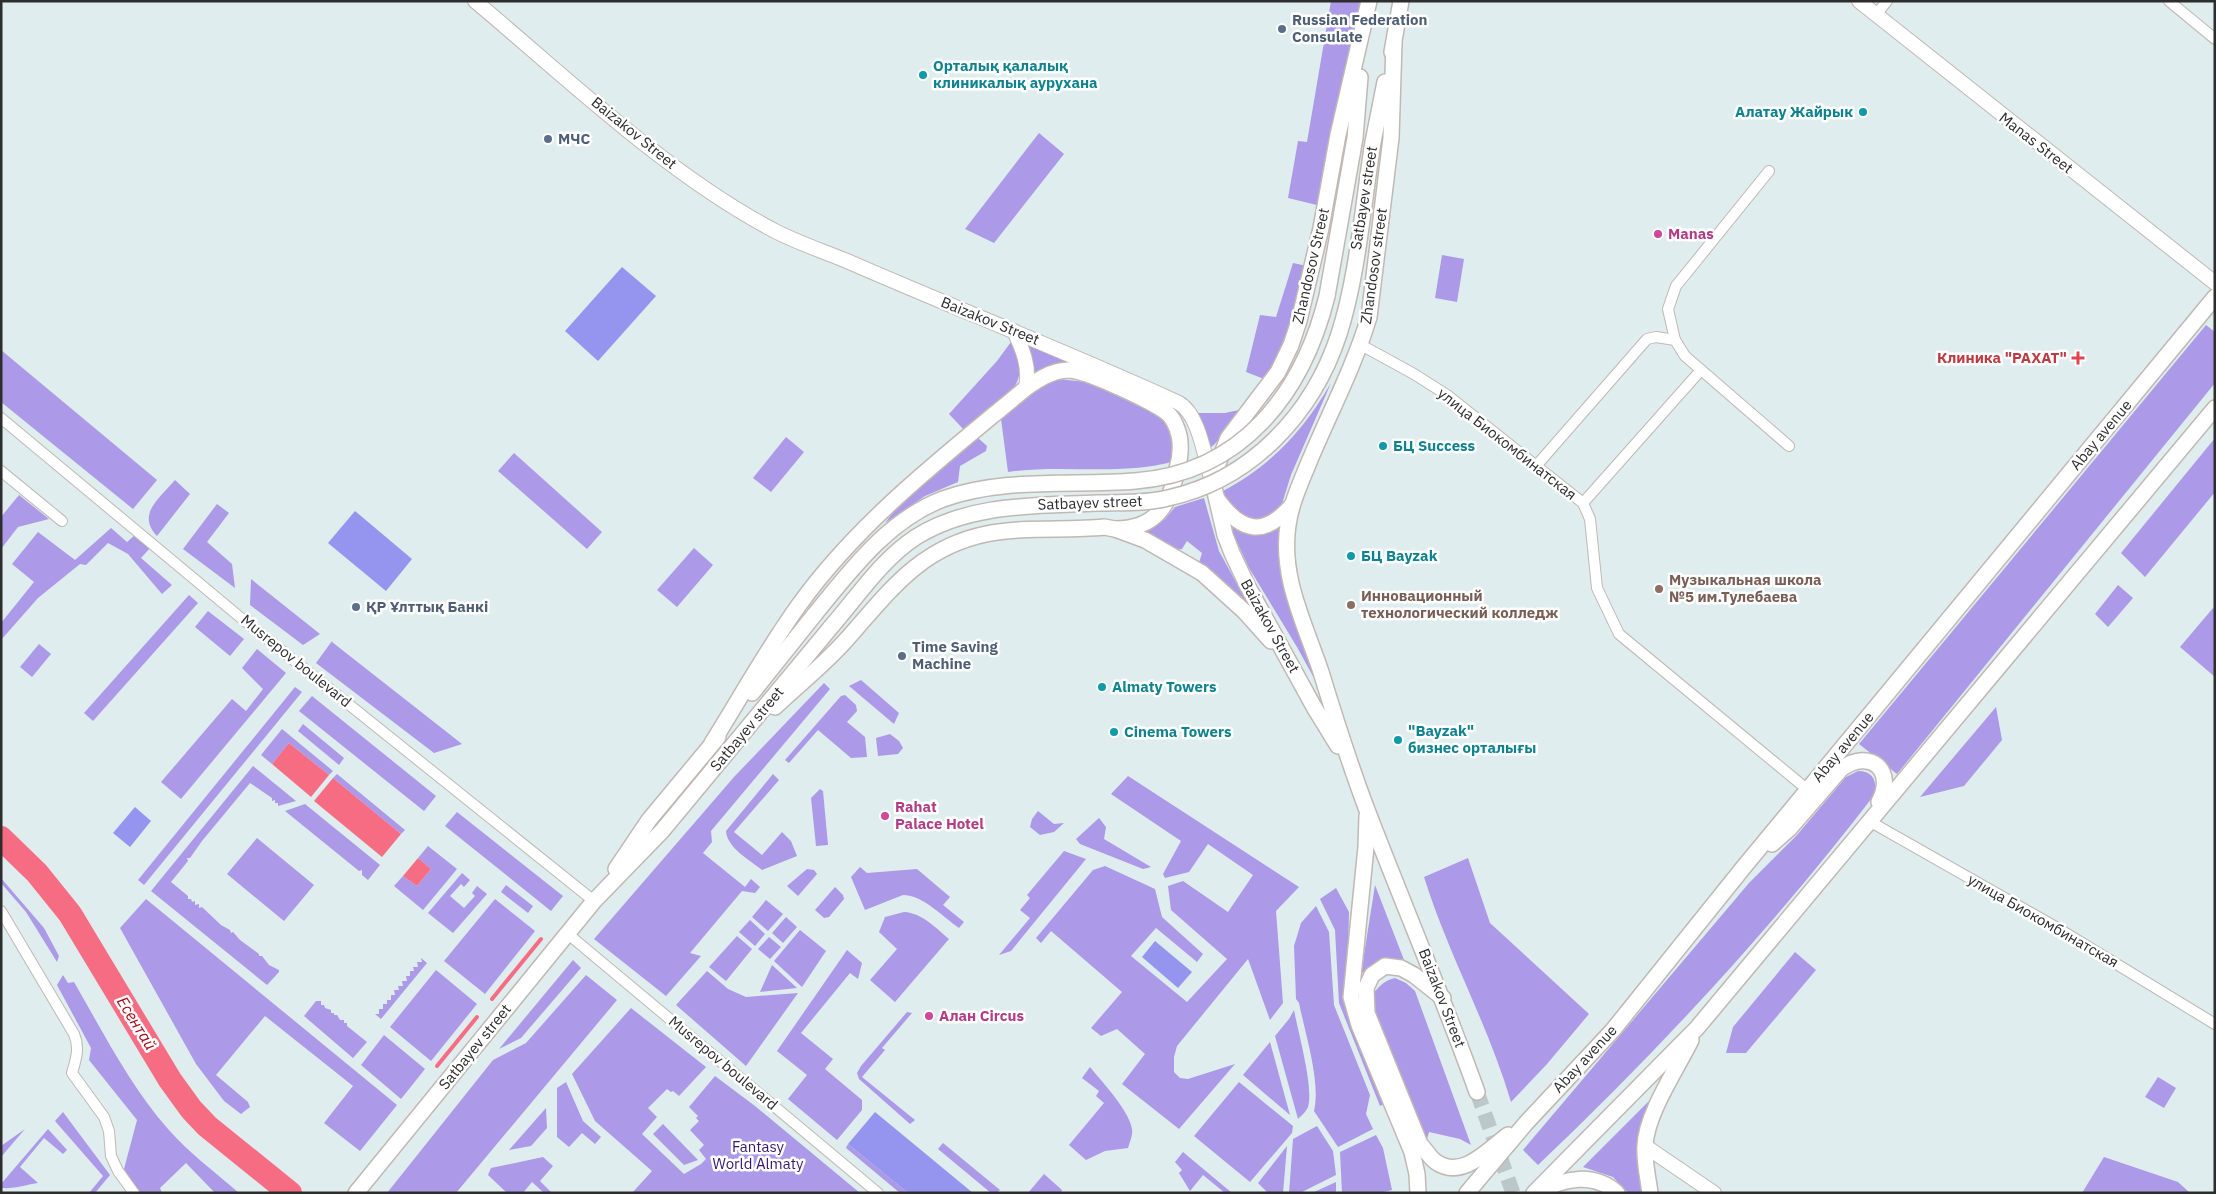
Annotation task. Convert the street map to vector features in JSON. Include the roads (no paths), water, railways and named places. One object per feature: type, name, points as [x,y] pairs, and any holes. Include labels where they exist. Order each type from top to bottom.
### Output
[{"type":"main road","points":[[1363,34],[1369,1]]},
{"type":"main road","name":"Satbayev street","points":[[594,901],[662,831],[889,560],[916,537],[966,516],[1002,507],[1166,499],[1213,483],[1248,462],[1268,446],[1299,412],[1318,380],[1338,335],[1349,297],[1373,142],[1401,1]]},
{"type":"main road","name":"Satbayev street","points":[[356,1193],[594,901],[649,820],[815,614],[872,547],[887,533],[924,508],[967,491],[1006,485],[1135,481],[1161,478],[1197,466],[1250,434],[1277,408],[1305,363],[1314,342],[1327,296],[1355,138],[1363,34]]},
{"type":"main road","name":"Zhandosov Street","points":[[1212,479],[1228,438],[1278,372],[1297,329],[1321,228],[1338,135],[1363,34]]},
{"type":"main road","name":"Zhandosov street","points":[[1292,505],[1331,410],[1361,344],[1369,316],[1391,138],[1394,42]]},
{"type":"main road","name":"Abay avenue","points":[[1467,1193],[1526,1123],[1613,1030],[1743,868],[2215,297]]},
{"type":"main road","points":[[712,743],[800,604],[874,519],[903,491],[1026,388],[1044,376],[1058,371],[1079,371],[1163,410],[1175,423],[1179,437],[1180,458],[1173,488],[1167,502],[1160,511],[1143,524],[1130,529],[1115,529]]},
{"type":"main road","points":[[1534,1193],[1696,1028],[2215,408]]},
{"type":"main road","name":"Baizakov Street","points":[[1212,479],[1215,496],[1232,553],[1247,585],[1314,707],[1351,766]]},
{"type":"main road","points":[[1215,496],[1236,519],[1251,526],[1267,526],[1284,515],[1292,505]]},
{"type":"main road","name":"Baizakov Street","points":[[1292,505],[1288,524],[1286,553],[1291,588],[1367,810],[1443,998],[1477,1092]]},
{"type":"main road","points":[[726,753],[846,640],[902,577],[935,553],[984,534],[1008,530],[1104,527],[1145,540],[1202,573],[1244,611],[1289,660]]},
{"type":"main road","points":[[1743,868],[1789,829],[1841,769],[1851,762],[1865,760],[1872,763],[1885,777],[1886,786],[1869,821]]},
{"type":"main road","points":[[1367,810],[1366,847],[1351,997],[1359,1025],[1412,1152],[1417,1174],[1418,1193]]},
{"type":"main road","points":[[1443,998],[1414,975],[1401,968],[1385,966],[1372,975],[1366,988],[1367,1013],[1420,1144],[1435,1161],[1447,1167],[1459,1168],[1473,1162],[1526,1123]]},
{"type":"main road","points":[[1650,1193],[1645,1146],[1655,1112],[1668,1081],[1696,1028]]},
{"type":"main road","points":[[1539,1193],[1557,1183],[1574,1179],[1587,1179],[1604,1184],[1617,1193]]},
{"type":"street","name":"Baizakov Street","points":[[475,1],[621,124],[728,203],[776,232],[1091,362],[1184,406],[1193,420],[1212,479]]},
{"type":"street","name":"Manas Street","points":[[1859,1],[2215,283]]},
{"type":"street","points":[[1876,16],[1887,1]]},
{"type":"street","points":[[2169,1],[2215,39]]},
{"type":"street","points":[[1769,171],[1676,286],[1668,309],[1675,340],[1684,356],[1789,446]]},
{"type":"street","points":[[1014,331],[1024,352],[1027,366],[1026,388]]},
{"type":"street","points":[[1536,466],[1647,339],[1656,337],[1675,340]]},
{"type":"street","name":"улица Биокомбинатская","points":[[1361,344],[1414,374],[1446,395],[1583,503],[1590,520],[1597,588],[1619,634],[1808,790]]},
{"type":"street","points":[[1583,503],[1701,370]]},
{"type":"street","name":"Musrepov boulevard","points":[[1,418],[248,623],[594,901]]},
{"type":"street","points":[[1,471],[62,521]]},
{"type":"street","name":"улица Биокомбинатская","points":[[1869,821],[2054,926],[2215,1024]]},
{"type":"street","points":[[1,911],[74,1034],[78,1044],[78,1051],[72,1073],[104,1117],[109,1131],[111,1156],[118,1171],[134,1193]]},
{"type":"street","name":"Musrepov boulevard","points":[[568,934],[878,1193]]},
{"type":"street","points":[[1645,1146],[1714,1193]]},
{"type":"waterway","name":"Есентай","points":[[1,838],[37,873],[70,914],[170,1080],[191,1109],[207,1126],[290,1193]]},
{"type":"waterway","points":[[492,999],[541,939]]},
{"type":"waterway","points":[[437,1066],[477,1017]]},
{"type":"tunnel","points":[[1477,1092],[1513,1193]]},
{"type":"place","name":"Russian Federation Consulate","points":[[1282,29]]},
{"type":"place","name":"Орталық қалалық клиникалық аурухана","points":[[923,75]]},
{"type":"place","name":"Алатау Жайрык","points":[[1863,112]]},
{"type":"place","name":"МЧС","points":[[548,139]]},
{"type":"place","name":"Manas","points":[[1658,234]]},
{"type":"place","name":"Клиника \"РАХАТ\"","points":[[2078,358]]},
{"type":"place","name":"БЦ Success","points":[[1383,446]]},
{"type":"place","name":"БЦ Bayzak","points":[[1351,556]]},
{"type":"place","name":"Музыкальная школа №5 им.Тулебаева","points":[[1659,589]]},
{"type":"place","name":"Инновационный технологический колледж","points":[[1351,605]]},
{"type":"place","name":"ҚР Ұлттық Банкі","points":[[356,607]]},
{"type":"place","name":"Time Saving Machine","points":[[902,656]]},
{"type":"place","name":"Almaty Towers","points":[[1102,687]]},
{"type":"place","name":"Cinema Towers","points":[[1114,732]]},
{"type":"place","name":"\"Bayzak\" бизнес орталығы","points":[[1398,740]]},
{"type":"place","name":"Rahat Palace Hotel","points":[[885,816]]},
{"type":"place","name":"Алан Circus","points":[[929,1016]]},
{"type":"park label","name":"Fantasy World Almaty","points":[[758,1156]]}]
